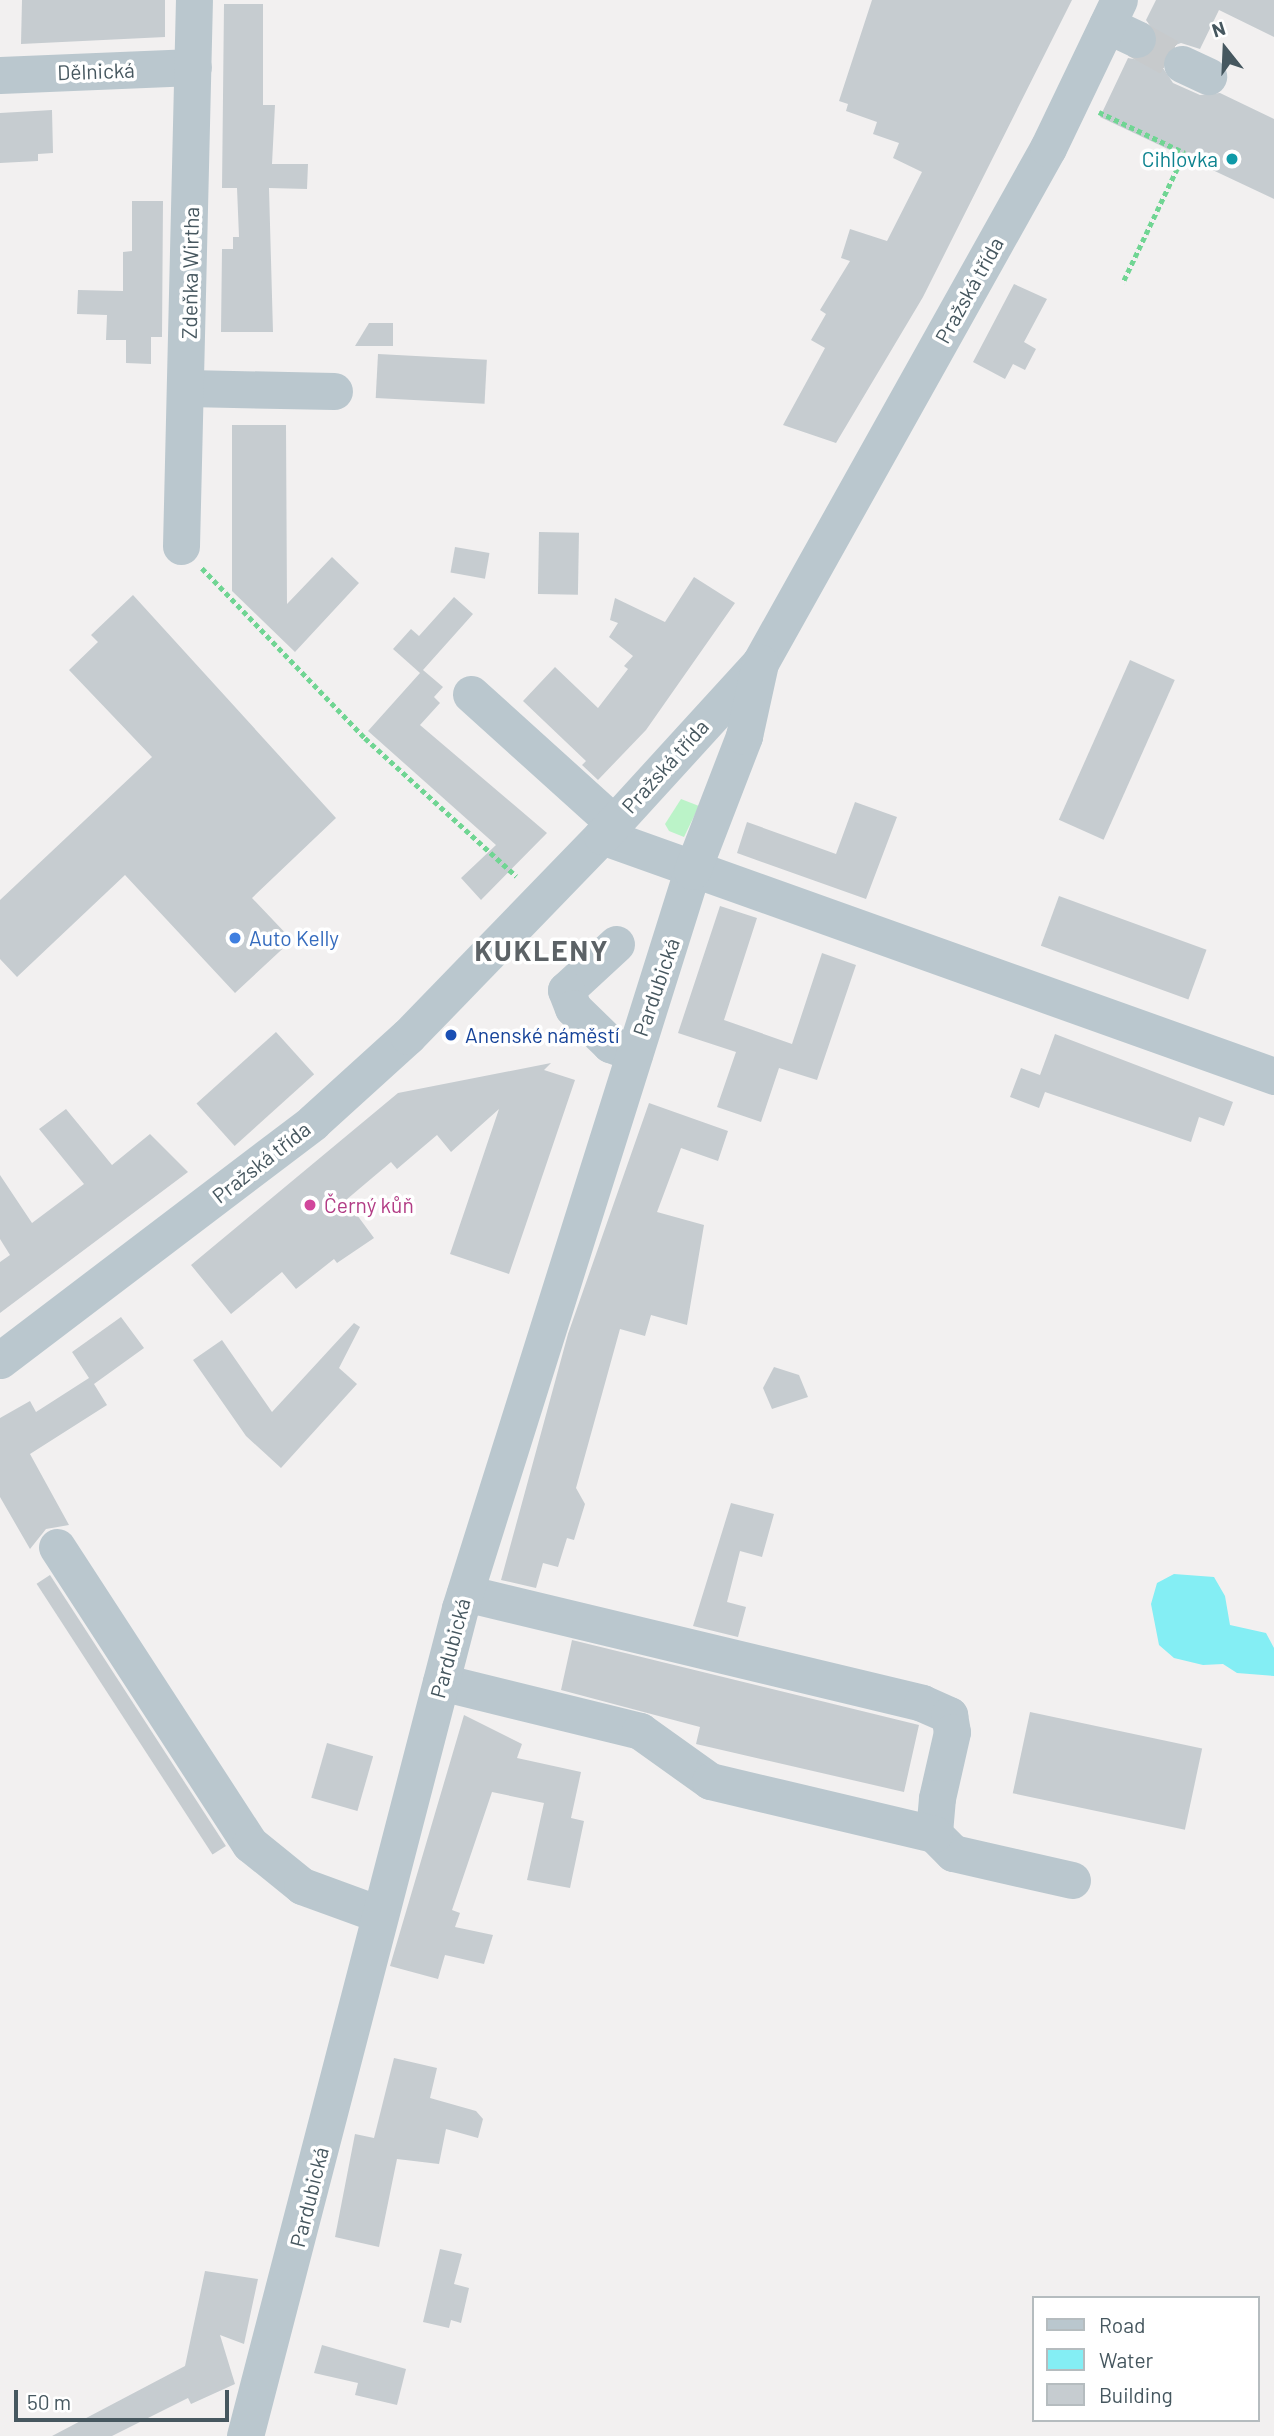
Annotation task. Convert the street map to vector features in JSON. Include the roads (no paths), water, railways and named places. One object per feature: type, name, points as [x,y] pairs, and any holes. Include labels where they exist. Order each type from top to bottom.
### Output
[{"type":"street","name":"Zdeňka Wirtha","points":[[181,546],[188,388],[194,0]]},
{"type":"street","name":"Pražská třída","points":[[0,1360],[313,1122],[408,1036],[608,830],[760,663],[1121,21]]},
{"type":"street","name":"Dělnická","points":[[0,75],[193,67]]},
{"type":"street","points":[[188,388],[334,390]]},
{"type":"street","name":"Pardubická","points":[[245,2436],[379,1914],[465,1593],[692,871],[744,736],[760,663]]},
{"type":"street","points":[[471,694],[608,830],[692,871],[1269,1074]]},
{"type":"street","points":[[616,944],[566,990],[573,1008],[610,1044],[634,1053]]},
{"type":"street","points":[[57,1547],[250,1844],[302,1886],[379,1914]]},
{"type":"street","points":[[465,1593],[922,1703],[949,1715],[952,1732],[937,1798],[934,1834]]},
{"type":"street","points":[[441,1682],[640,1731],[710,1781],[934,1834],[953,1853],[1072,1880]]},
{"type":"water","points":[[1174,1574],[1214,1577],[1225,1596],[1230,1625],[1266,1633],[1274,1648],[1274,1676],[1237,1673],[1223,1664],[1203,1665],[1174,1658],[1159,1645],[1151,1604],[1157,1583]]},
{"type":"tunnel","points":[[1137,39],[1182,64]]},
{"type":"place","name":"Cihlovka","points":[[1232,159]]},
{"type":"place","name":"Auto Kelly","points":[[235,938]]},
{"type":"place","name":"Anenské náměstí","points":[[451,1035]]},
{"type":"place","name":"Černý kůň","points":[[310,1205]]},
{"type":"district","name":"KUKLENY","points":[[542,950]]}]
